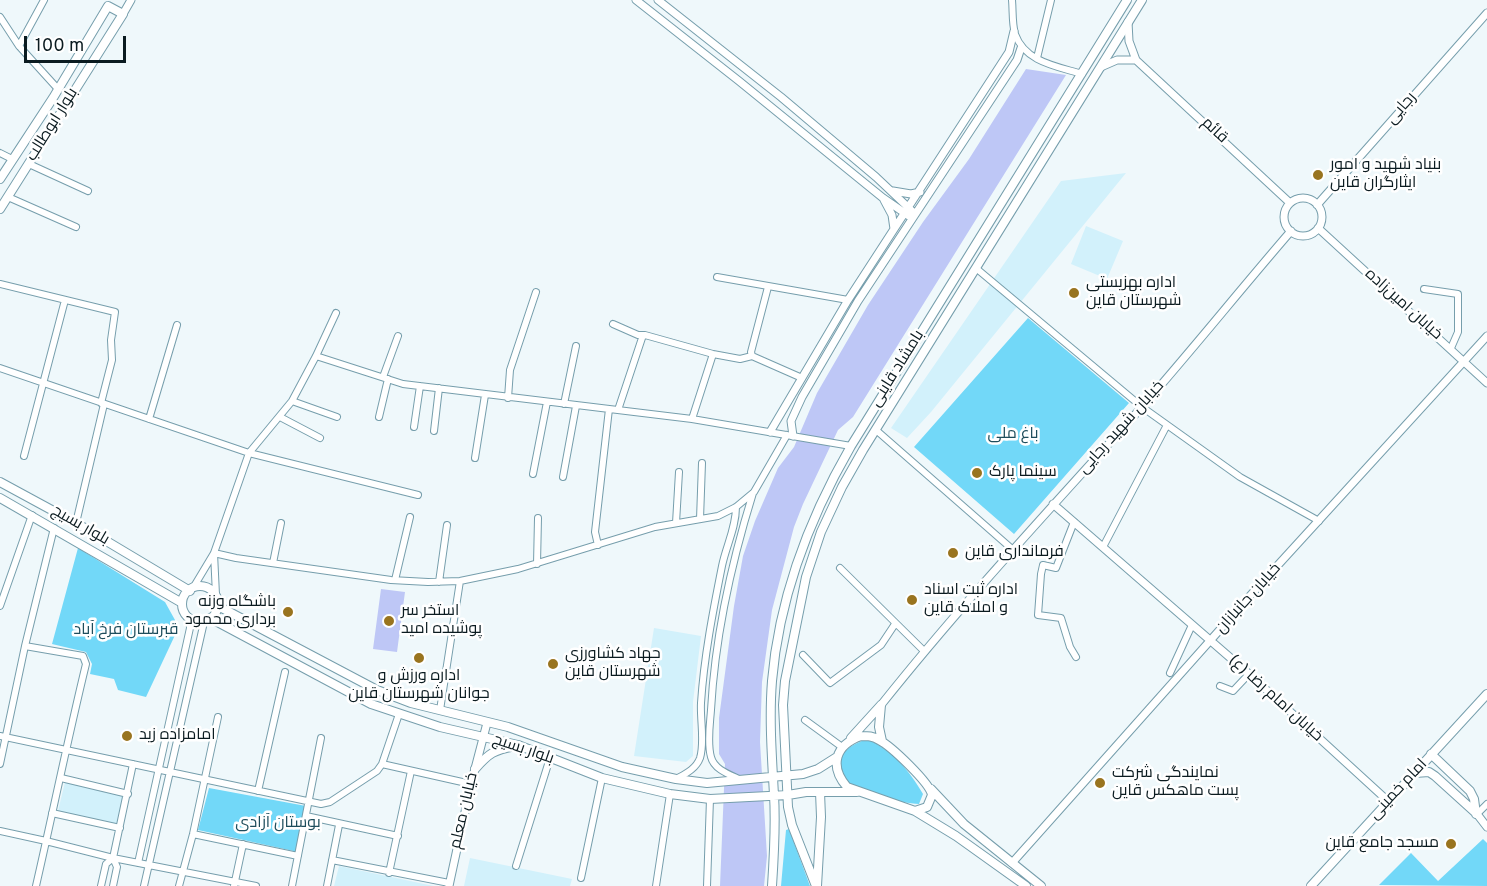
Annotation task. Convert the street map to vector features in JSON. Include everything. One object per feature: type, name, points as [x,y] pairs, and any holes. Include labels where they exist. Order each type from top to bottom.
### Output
[{"type":"main road","name":"بامشاد قاینی","points":[[772,886],[775,845],[772,681],[782,625],[795,572],[809,530],[829,484],[851,446],[1127,0]]},
{"type":"main road","name":"بامشاد قاینی","points":[[816,886],[792,825],[786,774],[783,705],[795,626],[806,577],[821,532],[842,487],[876,430],[1142,0]]},
{"type":"main road","name":"بلوار ابوطالب","points":[[0,179],[110,3],[123,14],[0,209]]},
{"type":"main road","points":[[1004,199],[1015,205]]},
{"type":"main road","name":"بلوار بسیج","points":[[0,482],[191,589]]},
{"type":"main road","name":"بلوار بسیج","points":[[0,498],[182,603]]},
{"type":"main road","points":[[207,588],[216,595],[218,606],[214,616],[207,620],[193,621],[185,614],[182,603],[186,593],[191,589],[207,588]]},
{"type":"main road","name":"بلوار بسیج","points":[[218,606],[377,690],[518,731],[622,767],[706,783],[772,775],[803,774],[818,769],[837,757]]},
{"type":"main road","name":"بلوار بسیج","points":[[207,620],[371,704],[440,727],[518,746],[602,778],[670,794],[710,799],[857,792]]},
{"type":"main road","name":"امام خمینی","points":[[1311,886],[1487,694]]},
{"type":"main road","points":[[772,705],[783,705]]},
{"type":"main road","points":[[881,705],[842,747],[837,757],[836,768],[840,779],[847,787],[857,792],[915,811],[956,836],[1026,886]]},
{"type":"main road","points":[[881,705],[879,727],[882,741]]},
{"type":"main road","points":[[850,740],[861,736],[872,736],[882,741],[931,788],[964,824],[1041,886]]},
{"type":"main road","points":[[475,769],[496,750],[518,746]]},
{"type":"main road","points":[[1431,754],[1470,791],[1477,814]]},
{"type":"main road","points":[[1415,772],[1429,772],[1435,776],[1477,814]]},
{"type":"main road","points":[[915,811],[921,810],[931,801],[931,788]]},
{"type":"main road","points":[[816,886],[821,817],[820,792]]},
{"type":"main road","points":[[1007,872],[1012,863]]},
{"type":"street","points":[[19,46],[44,0]]},
{"type":"street","points":[[123,14],[131,0]]},
{"type":"street","points":[[636,0],[883,198],[908,211]]},
{"type":"street","points":[[658,0],[781,97],[892,191],[914,216]]},
{"type":"street","points":[[770,432],[848,300],[908,211],[1009,52],[1014,31],[1012,0]]},
{"type":"street","points":[[1037,58],[1051,0]]},
{"type":"street","name":"رجایی","points":[[1317,205],[1487,13]]},
{"type":"street","points":[[0,17],[19,46],[58,89]]},
{"type":"street","points":[[1100,67],[1117,60],[1136,60],[1129,41],[1128,22]]},
{"type":"street","points":[[1014,31],[1022,48],[1037,58],[1082,74]]},
{"type":"street","points":[[739,779],[718,768],[711,759],[712,695],[731,568],[754,492],[790,435],[791,421],[802,397],[858,301],[1017,60],[1022,48]]},
{"type":"street","name":"قائم","points":[[1136,60],[1290,203]]},
{"type":"street","points":[[52,98],[65,106]]},
{"type":"street","points":[[0,153],[12,159]]},
{"type":"street","points":[[29,164],[88,191]]},
{"type":"street","points":[[892,191],[911,194],[920,192]]},
{"type":"street","points":[[8,197],[76,227]]},
{"type":"street","points":[[883,198],[892,215],[895,224],[894,231]]},
{"type":"street","points":[[1304,198],[1317,205],[1321,218],[1314,232],[1303,236],[1291,231],[1284,217],[1290,203],[1304,198]]},
{"type":"street","name":"خیابان امین‌زاده","points":[[1318,228],[1487,383]]},
{"type":"street","name":"خیابان شهید رجایی","points":[[881,705],[1012,549],[1142,407],[1291,231]]},
{"type":"street","points":[[976,269],[1142,407],[1240,477],[1319,521]]},
{"type":"street","points":[[717,278],[848,300]]},
{"type":"street","points":[[0,284],[115,312],[111,340],[112,360],[76,523]]},
{"type":"street","points":[[752,356],[751,352],[768,287]]},
{"type":"street","points":[[1424,289],[1458,294],[1458,332],[1451,348]]},
{"type":"street","points":[[508,398],[510,370],[536,292]]},
{"type":"street","points":[[24,456],[65,300]]},
{"type":"street","points":[[191,589],[214,553],[249,453],[292,401],[336,313]]},
{"type":"street","points":[[613,324],[638,335],[713,354],[740,359],[752,356],[802,378]]},
{"type":"street","points":[[149,419],[177,325]]},
{"type":"street","points":[[618,410],[643,335]]},
{"type":"street","points":[[379,417],[386,378],[398,336]]},
{"type":"street","name":"خیابان جانبازان","points":[[1012,863],[1143,714],[1487,336]]},
{"type":"street","points":[[564,404],[576,346]]},
{"type":"street","points":[[692,419],[713,354]]},
{"type":"street","points":[[316,356],[403,384],[692,419],[851,446]]},
{"type":"street","points":[[0,368],[249,453],[418,495]]},
{"type":"street","points":[[414,427],[420,386]]},
{"type":"street","points":[[434,431],[439,388]]},
{"type":"street","points":[[475,458],[485,395]]},
{"type":"street","points":[[292,401],[337,417]]},
{"type":"street","points":[[533,474],[547,402]]},
{"type":"street","points":[[563,477],[576,406]]},
{"type":"street","points":[[598,545],[595,532],[609,409]]},
{"type":"street","points":[[280,417],[320,438]]},
{"type":"street","points":[[1103,548],[1167,425]]},
{"type":"street","points":[[876,430],[1012,549]]},
{"type":"street","points":[[700,519],[702,463]]},
{"type":"street","points":[[676,523],[679,472]]},
{"type":"street","points":[[214,553],[395,580],[460,581],[537,564],[635,533],[718,516],[736,507],[754,492]]},
{"type":"street","name":"خیابان امام رضا (ع)","points":[[1053,504],[1249,675],[1388,801]]},
{"type":"street","points":[[676,779],[698,763],[701,749],[701,703],[709,639],[723,562],[736,518],[736,507]]},
{"type":"street","points":[[0,606],[32,515]]},
{"type":"street","points":[[395,580],[410,517]]},
{"type":"street","points":[[537,564],[538,518]]},
{"type":"street","points":[[1074,522],[1056,568],[1044,565],[1041,574],[1038,615],[1061,618],[1070,647],[1076,657]]},
{"type":"street","points":[[273,563],[281,523]]},
{"type":"street","points":[[439,582],[447,525]]},
{"type":"street","points":[[0,764],[3,737],[54,528]]},
{"type":"street","points":[[214,553],[216,595]]},
{"type":"street","points":[[840,568],[924,651]]},
{"type":"street","points":[[440,710],[460,581]]},
{"type":"street","points":[[138,863],[190,628],[189,617]]},
{"type":"street","points":[[144,886],[207,620]]},
{"type":"street","points":[[803,655],[830,683],[881,645],[895,624]]},
{"type":"street","points":[[1170,673],[1192,625]]},
{"type":"street","points":[[25,646],[82,656],[87,664],[64,751],[61,778],[36,886]]},
{"type":"street","points":[[258,791],[285,672]]},
{"type":"street","points":[[1220,686],[1233,691],[1249,675]]},
{"type":"street","points":[[3,737],[321,804],[330,802],[371,776],[382,764],[399,714]]},
{"type":"street","points":[[179,886],[193,834],[218,717]]},
{"type":"street","points":[[805,720],[842,747]]},
{"type":"street","name":"خیابان معلم","points":[[449,884],[487,723]]},
{"type":"street","points":[[292,886],[321,738]]},
{"type":"street","points":[[701,749],[705,752],[710,750]]},
{"type":"street","points":[[516,866],[550,758]]},
{"type":"street","points":[[101,886],[106,864],[113,858],[134,764]]},
{"type":"street","points":[[382,764],[471,784]]},
{"type":"street","points":[[389,873],[411,771]]},
{"type":"street","points":[[61,778],[128,794]]},
{"type":"street","points":[[580,878],[602,778]]},
{"type":"street","points":[[656,886],[670,794]]},
{"type":"street","points":[[707,886],[710,799]]},
{"type":"street","points":[[1487,804],[1477,814],[1487,827]]},
{"type":"street","points":[[52,813],[120,828]]},
{"type":"street","points":[[306,816],[398,836]]},
{"type":"street","points":[[327,886],[339,825]]},
{"type":"street","points":[[0,831],[113,858],[235,884],[256,886]]},
{"type":"street","points":[[193,834],[298,856]]},
{"type":"street","points":[[235,884],[243,844]]},
{"type":"street","points":[[113,858],[117,867],[113,886]]},
{"type":"street","points":[[332,860],[449,884]]},
{"type":"shaded area","points":[[1026,69],[1066,75],[853,417],[838,430],[794,527],[772,610],[762,682],[760,742],[767,856],[764,886],[720,886],[725,764],[719,754],[719,718],[743,556],[755,521],[778,468],[794,447],[817,393],[868,305],[923,222],[969,159]]},
{"type":"shaded area","points":[[1126,173],[931,412],[907,438],[891,428],[1061,181]]},
{"type":"shaded area","points":[[1086,226],[1123,241],[1107,279],[1071,264]]},
{"type":"shaded area","name":"استخر سر پوشیده امید","points":[[381,589],[405,592],[397,652],[373,649]]},
{"type":"shaded area","points":[[654,628],[701,636],[693,702],[693,756],[686,762],[634,756]]},
{"type":"shaded area","points":[[65,782],[123,795],[117,824],[58,811]]},
{"type":"shaded area","points":[[470,858],[572,879],[570,886],[464,886]]},
{"type":"shaded area","points":[[339,866],[434,886],[334,886]]},
{"type":"green space","name":"باغ ملی","points":[[1028,318],[1129,403],[1014,534],[914,447]]},
{"type":"green space","name":"قبرستان فرخ آباد","points":[[78,548],[165,602],[175,620],[176,633],[146,697],[118,690],[114,679],[90,674],[92,664],[86,652],[52,644]]},
{"type":"green space","points":[[867,739],[885,749],[906,769],[923,794],[919,804],[876,795],[849,783],[842,770],[841,758],[851,746]]},
{"type":"green space","name":"بوستان آزادی","points":[[209,788],[306,806],[298,852],[198,830]]},
{"type":"green space","points":[[789,829],[810,886],[781,886],[786,830]]},
{"type":"green space","points":[[1483,839],[1487,843],[1487,886],[1379,885],[1411,853],[1438,881]]},
{"type":"place","name":"بنیاد شهید و امور ایثارگران قاین","points":[[1318,175]]},
{"type":"place","name":"اداره بهزیستی شهرستان قاین","points":[[1074,293]]},
{"type":"place","name":"سینما پارک","points":[[977,473]]},
{"type":"place","name":"فرمانداری قاین","points":[[953,553]]},
{"type":"place","name":"اداره ثبت اسناد و املاک قاین","points":[[912,600]]},
{"type":"place","name":"باشگاه وزنه برداری محمود","points":[[288,612]]},
{"type":"place","name":"استخر سر پوشیده امید","points":[[389,621]]},
{"type":"place","name":"اداره ورزش و جوانان شهرستان قاین","points":[[419,658]]},
{"type":"place","name":"جهاد کشاورزی شهرستان قاین","points":[[553,664]]},
{"type":"place","name":"امامزاده زید","points":[[127,736]]},
{"type":"place","name":"نمایندگی شرکت پست ماهکس قاین","points":[[1100,783]]},
{"type":"place","name":"مسجد جامع قاین","points":[[1451,844]]}]
